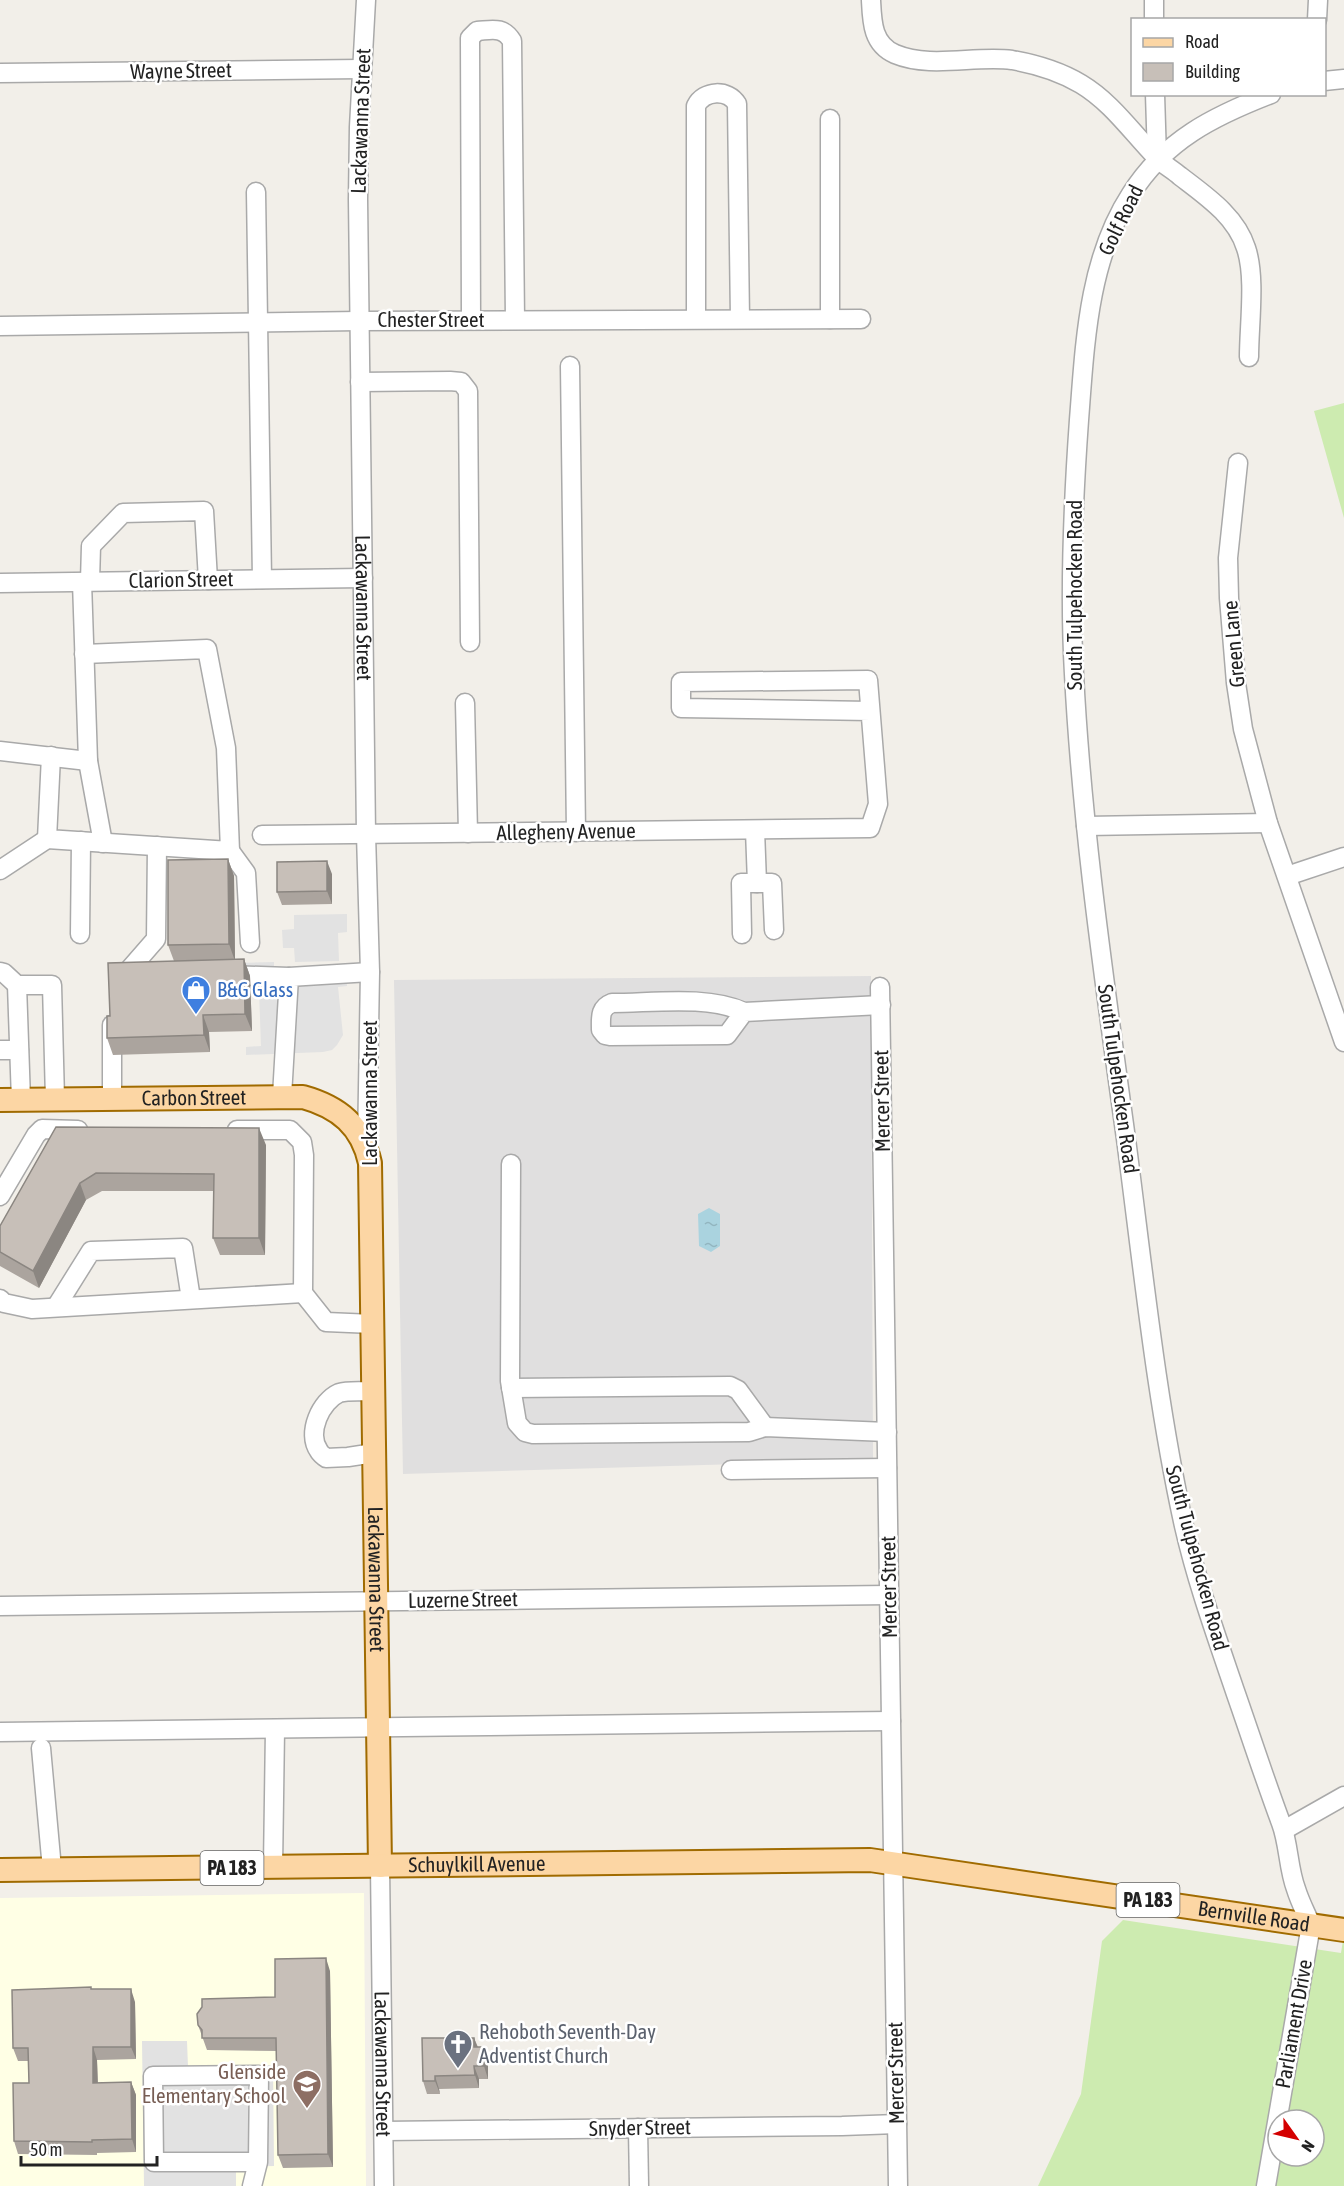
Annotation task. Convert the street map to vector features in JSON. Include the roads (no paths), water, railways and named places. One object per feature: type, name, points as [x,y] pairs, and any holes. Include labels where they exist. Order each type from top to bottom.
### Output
[{"type":"main road","name":"Carbon Street","points":[[10,1100],[303,1097],[335,1110],[357,1130],[367,1147]]},
{"type":"main road","name":"Lackawanna Street","points":[[367,1147],[370,1163],[381,1866]]},
{"type":"main road","name":"Schuylkill Avenue","points":[[0,1870],[870,1860],[952,1872]]},
{"type":"main road","name":"Bernville Road","points":[[952,1872],[1344,1930]]},
{"type":"street","name":"Lackawanna Street","points":[[366,0],[359,127],[359,321],[370,972],[367,1147]]},
{"type":"street","points":[[871,0],[873,29],[880,43],[893,53],[919,59],[1011,60],[1042,67],[1080,84],[1119,116],[1157,158],[1225,213],[1237,228],[1247,249],[1251,274],[1249,357]]},
{"type":"street","points":[[1154,0],[1154,18]]},
{"type":"street","points":[[1317,18],[1318,0]]},
{"type":"street","points":[[471,320],[470,38],[477,31],[498,30],[507,33],[512,41],[514,320]]},
{"type":"street","name":"Wayne Street","points":[[0,74],[361,69]]},
{"type":"street","points":[[1326,81],[1344,80]]},
{"type":"street","points":[[696,319],[696,106],[700,98],[707,94],[726,95],[733,98],[737,104],[740,319]]},
{"type":"street","points":[[1155,96],[1157,158]]},
{"type":"street","name":"Golf Road","points":[[1090,310],[1100,263],[1112,233],[1129,196],[1157,158],[1205,122],[1266,96]]},
{"type":"street","points":[[830,119],[830,319]]},
{"type":"street","points":[[256,192],[262,579]]},
{"type":"street","name":"South Tulpehocken Road","points":[[1090,310],[1081,387],[1074,484],[1072,586],[1075,702],[1100,945],[1167,1442],[1185,1531],[1206,1609],[1284,1830]]},
{"type":"street","name":"Chester Street","points":[[0,326],[471,320],[861,319]]},
{"type":"street","points":[[570,366],[576,832]]},
{"type":"street","points":[[360,382],[450,381],[461,382],[468,391],[470,642]]},
{"type":"street","name":"Green Lane","points":[[1238,463],[1228,558],[1236,683],[1243,729],[1268,823],[1344,1042]]},
{"type":"street","points":[[103,843],[88,760],[84,654],[86,582],[91,546],[123,513],[204,511],[208,580]]},
{"type":"street","name":"Clarion Street","points":[[0,583],[363,578]]},
{"type":"street","points":[[84,654],[207,649],[226,748],[230,851],[246,873],[250,943]]},
{"type":"street","points":[[868,680],[870,711],[681,708],[681,682],[868,680]]},
{"type":"street","points":[[465,704],[468,833]]},
{"type":"street","name":"Allegheny Avenue","points":[[262,836],[870,828],[878,804],[870,711]]},
{"type":"street","points":[[0,751],[88,760]]},
{"type":"street","points":[[47,839],[51,756]]},
{"type":"street","points":[[1086,826],[1268,823]]},
{"type":"street","points":[[755,830],[757,884]]},
{"type":"street","points":[[0,870],[47,839],[230,851]]},
{"type":"street","points":[[80,934],[81,841]]},
{"type":"street","points":[[146,977],[115,982],[156,939],[157,846]]},
{"type":"street","points":[[1287,876],[1344,856]]},
{"type":"street","points":[[742,934],[741,884],[772,883],[774,930]]},
{"type":"street","points":[[0,972],[17,985],[52,985],[55,1099]]},
{"type":"street","points":[[205,975],[289,977],[370,972]]},
{"type":"street","points":[[282,1096],[289,977]]},
{"type":"street","points":[[10,1100],[19,1050],[17,985]]},
{"type":"street","name":"Mercer Street","points":[[744,1012],[880,996],[898,2186]]},
{"type":"street","points":[[692,1002],[729,1005],[744,1012],[727,1035],[610,1036],[605,1035],[601,1030],[601,1011],[606,1005],[612,1003],[692,1002]]},
{"type":"street","points":[[112,1012],[112,1099]]},
{"type":"street","points":[[0,1050],[19,1050]]},
{"type":"street","points":[[0,1196],[36,1135],[42,1130],[101,1130]]},
{"type":"street","points":[[219,1130],[290,1130],[302,1142],[304,1155],[303,1293],[326,1322],[373,1324]]},
{"type":"street","points":[[511,1164],[511,1388],[517,1423],[525,1432],[533,1434],[749,1432],[765,1427],[887,1431]]},
{"type":"street","points":[[56,1307],[91,1251],[183,1248],[191,1299]]},
{"type":"street","points":[[0,1299],[4,1303],[32,1309],[303,1293]]},
{"type":"street","points":[[511,1388],[730,1386],[738,1390],[765,1427]]},
{"type":"street","points":[[373,1391],[341,1392],[328,1400],[320,1412],[314,1437],[318,1451],[326,1458],[374,1453]]},
{"type":"street","points":[[731,1470],[887,1468]]},
{"type":"street","name":"Luzerne Street","points":[[0,1606],[889,1594]]},
{"type":"street","points":[[0,1732],[891,1720]]},
{"type":"street","points":[[273,1867],[275,1729]]},
{"type":"street","points":[[41,1748],[52,1869]]},
{"type":"street","points":[[1311,1925],[1295,1887],[1284,1830],[1344,1796]]},
{"type":"street","name":"Lackawanna Street","points":[[381,1866],[384,2186]]},
{"type":"street","name":"Parliament Drive","points":[[1266,2186],[1311,1925]]},
{"type":"street","points":[[252,2186],[258,2163],[258,2075],[153,2076],[154,2162],[258,2163]]},
{"type":"street","name":"Snyder Street","points":[[384,2132],[897,2124]]},
{"type":"street","points":[[638,2128],[639,2186]]},
{"type":"street","points":[[258,2163],[266,2186]]},
{"type":"water","points":[[709,1208],[720,1214],[720,1246],[711,1252],[699,1246],[698,1214]]},
{"type":"place","name":"B&G Glass","points":[[196,1016]]},
{"type":"place","name":"Rehoboth Seventh-Day Adventist Church","points":[[458,2070]]},
{"type":"place","name":"Glenside Elementary School","points":[[307,2110]]}]
